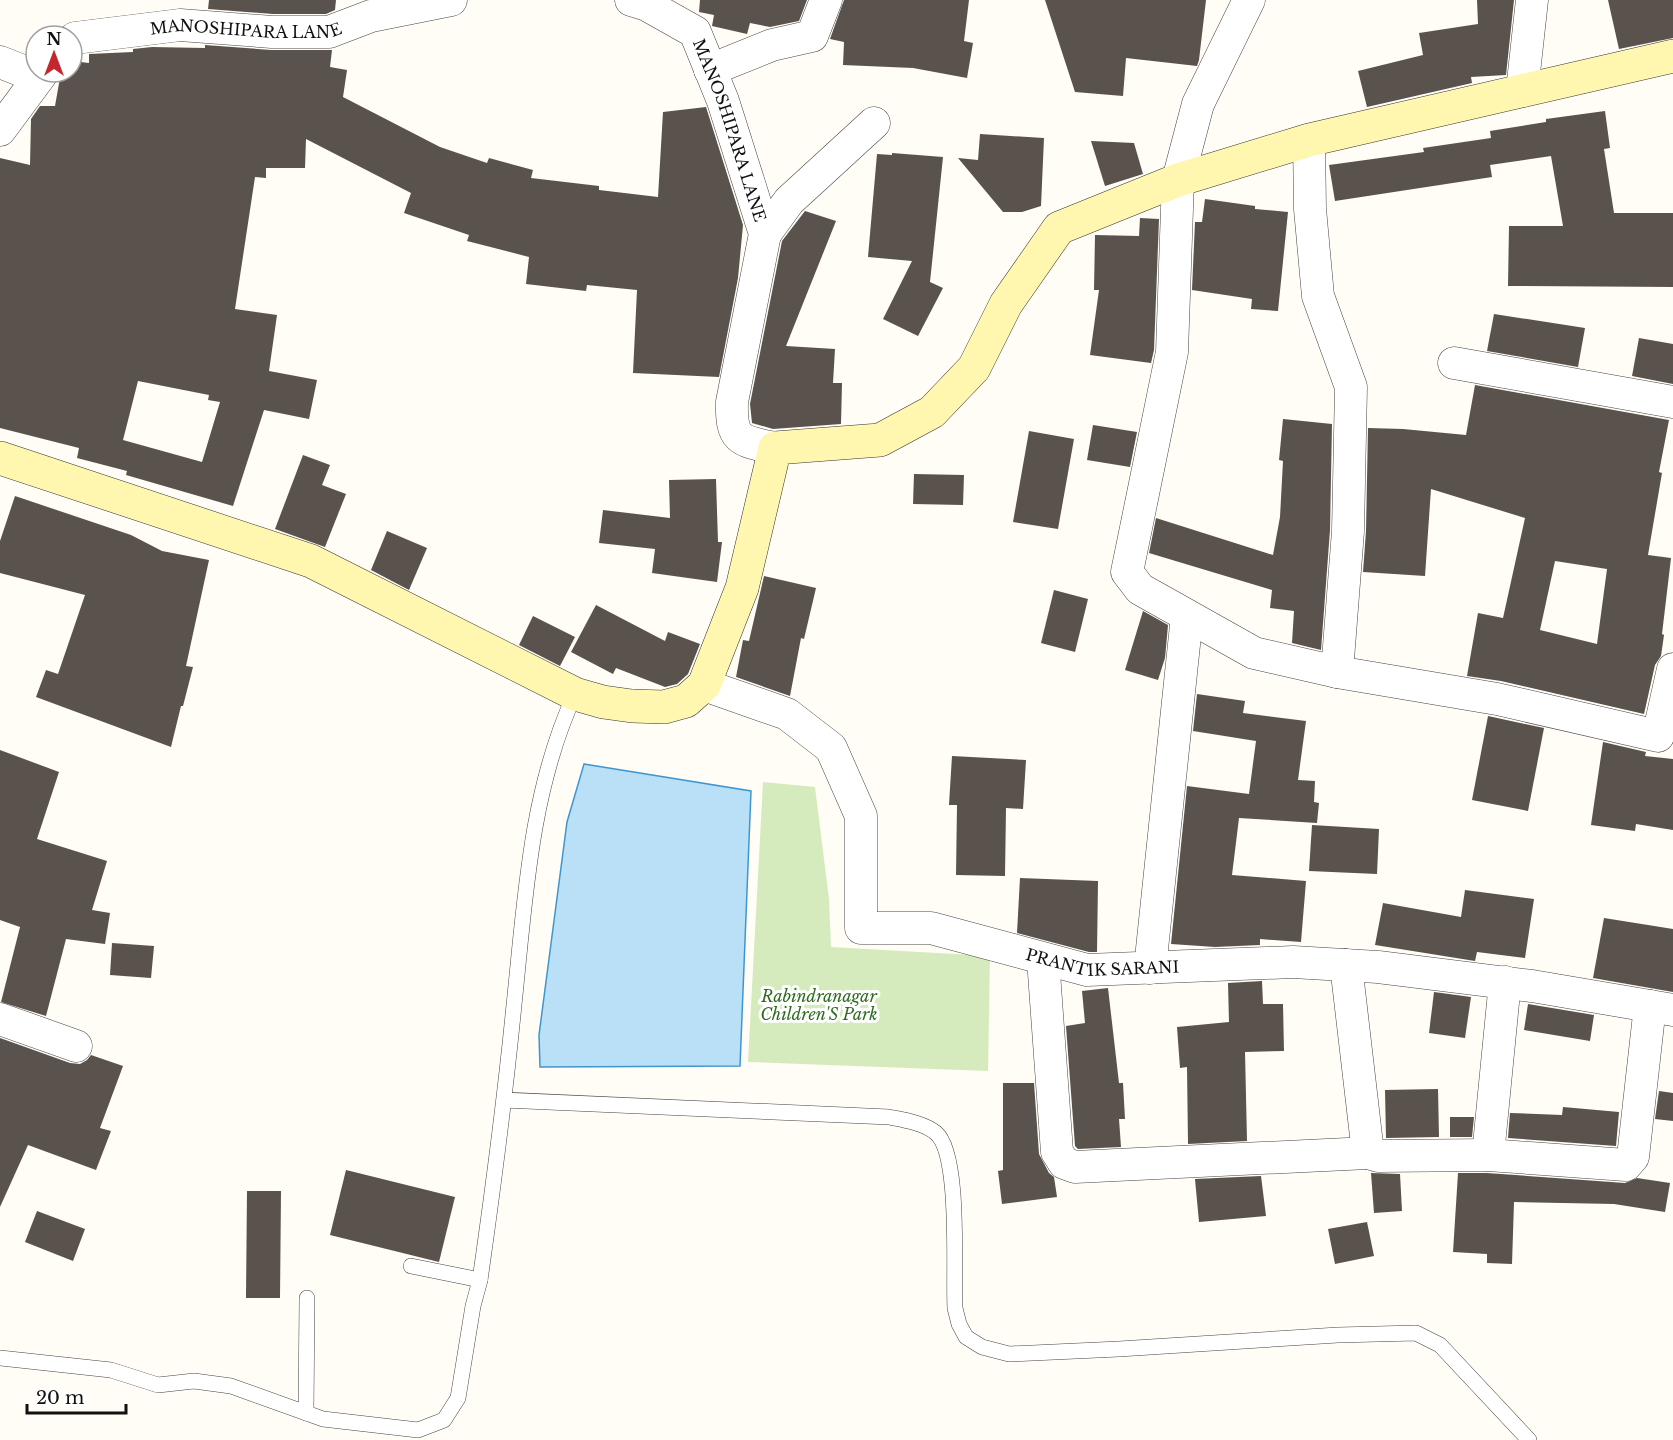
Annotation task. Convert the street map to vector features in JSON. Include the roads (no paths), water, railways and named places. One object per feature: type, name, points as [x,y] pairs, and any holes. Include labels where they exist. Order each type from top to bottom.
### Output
[{"type":"street","name":"MANOSHIPARA LANE","points":[[84,37],[180,25],[272,32],[329,32],[371,16],[451,0]]},
{"type":"street","name":"MANOSHIPARA LANE","points":[[631,0],[647,5],[695,32],[723,101],[765,234],[733,391],[731,423],[738,436],[751,444],[775,448]]},
{"type":"street","points":[[710,70],[772,45],[812,36],[826,0]]},
{"type":"street","points":[[1249,0],[1198,104],[1178,180],[1172,352],[1127,572],[1140,589],[1254,653],[1337,672],[1497,699],[1658,736],[1673,674]]},
{"type":"street","points":[[1522,91],[1532,0]]},
{"type":"street","points":[[0,458],[311,561],[575,694],[603,702],[664,707],[686,701],[704,685],[742,588],[775,448],[880,440],[932,412],[974,368],[1006,304],[1059,228],[1178,180],[1309,140],[1673,56]]},
{"type":"street","points":[[0,62],[24,69]]},
{"type":"street","points":[[0,130],[33,84]]},
{"type":"street","points":[[765,234],[789,201],[874,123]]},
{"type":"street","points":[[1309,140],[1310,209],[1318,296],[1351,387],[1348,531],[1337,672]]},
{"type":"street","points":[[1454,363],[1673,402]]},
{"type":"street","points":[[1150,968],[1187,616]]},
{"type":"street","name":"PRANTIK SARANI","points":[[704,685],[787,714],[831,748],[861,816],[861,928],[931,928],[1087,970],[1293,962],[1378,967],[1505,982],[1662,1008]]},
{"type":"street","points":[[1043,959],[1057,1152],[1064,1163],[1075,1167],[1368,1153],[1378,1156],[1488,1155],[1626,1165],[1633,1157],[1662,1008]]},
{"type":"street","points":[[1346,965],[1368,1153]]},
{"type":"street","points":[[1488,1155],[1505,982]]},
{"type":"street","points":[[0,1019],[76,1046]]},
{"type":"lane","points":[[0,1358],[111,1370],[158,1385],[194,1381],[231,1386],[323,1419],[418,1430],[444,1420],[458,1398],[472,1306],[480,1281],[505,1100],[537,810],[563,719],[575,694]]},
{"type":"lane","points":[[505,1100],[889,1117],[914,1122],[936,1133],[946,1147],[952,1177],[956,1308],[959,1324],[966,1337],[982,1347],[1009,1354],[1338,1335],[1416,1334],[1440,1345],[1529,1440]]},
{"type":"lane","points":[[411,1266],[480,1281]]},
{"type":"lane","points":[[306,1413],[307,1298]]},
{"type":"water","points":[[584,764],[751,791],[740,1066],[540,1067],[539,1035],[567,822]]},
{"type":"park label","name":"Rabindranagar Children'S Park","points":[[819,1005]]}]
